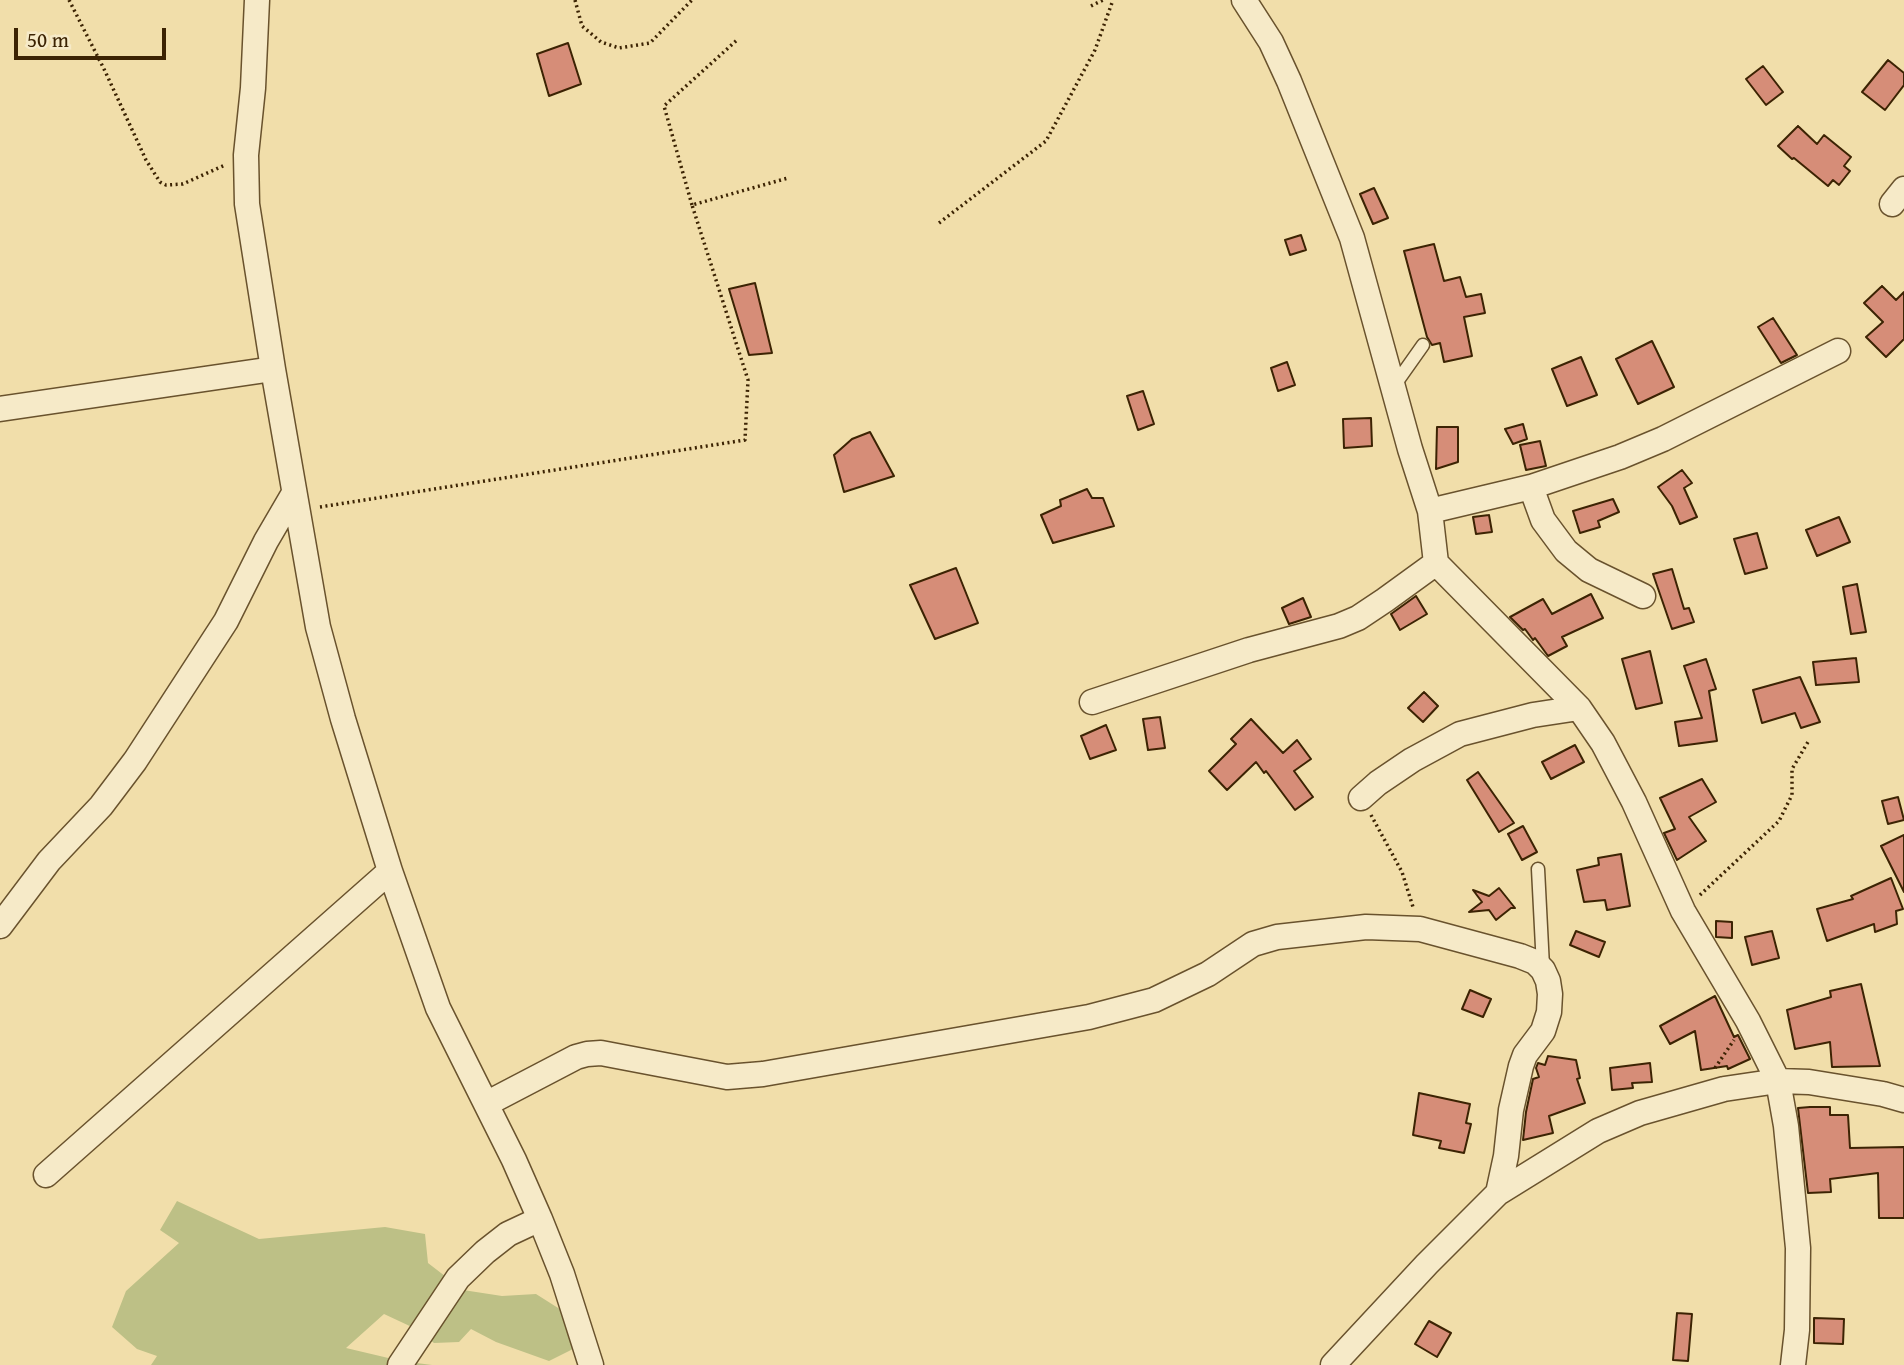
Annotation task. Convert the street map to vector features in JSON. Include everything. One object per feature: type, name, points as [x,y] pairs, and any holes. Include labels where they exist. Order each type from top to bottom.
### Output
[{"type":"street","points":[[257,0],[253,88],[246,155],[247,204],[318,627],[390,871],[438,1008],[540,1219],[562,1274],[591,1365]]},
{"type":"street","points":[[1244,0],[1271,43],[1289,81],[1352,238],[1430,511],[1436,563],[1579,708],[1603,743],[1634,802],[1683,911],[1748,1020],[1778,1080],[1786,1126],[1798,1248],[1797,1330],[1793,1365]]},
{"type":"street","points":[[1430,511],[1531,487],[1587,469],[1663,439],[1838,351]]},
{"type":"street","points":[[0,409],[273,369]]},
{"type":"street","points":[[1531,487],[1543,520],[1566,551],[1589,570],[1643,596]]},
{"type":"street","points":[[0,926],[49,862],[101,806],[135,761],[226,621],[266,541],[296,502]]},
{"type":"street","points":[[1093,702],[1249,650],[1359,618],[1436,563]]},
{"type":"street","points":[[1361,798],[1412,760],[1460,734],[1533,715],[1579,708]]},
{"type":"street","points":[[46,1175],[390,871]]},
{"type":"street","points":[[486,1104],[576,1057],[587,1054],[601,1053],[727,1077],[763,1074],[1089,1017],[1154,1000],[1208,974],[1254,944],[1277,937],[1366,927],[1420,929],[1520,956],[1535,962],[1543,970],[1550,994],[1549,1013],[1543,1031],[1525,1055],[1521,1066],[1498,1193]]},
{"type":"street","points":[[1333,1365],[1498,1193],[1598,1131],[1640,1113],[1696,1096],[1778,1080],[1844,1086],[1904,1100]]},
{"type":"street","points":[[400,1365],[458,1278],[485,1251],[508,1234],[540,1219]]},
{"type":"lane","points":[[1393,386],[1423,345]]},
{"type":"lane","points":[[1538,869],[1543,970]]},
{"type":"path","points":[[69,0],[106,71],[146,160],[160,182],[166,186],[183,184],[246,155]]},
{"type":"path","points":[[575,0],[582,26],[601,42],[619,48],[650,43],[692,0]]},
{"type":"path","points":[[1091,6],[1103,0]]},
{"type":"path","points":[[939,223],[1046,141],[1095,50],[1113,0]]},
{"type":"path","points":[[296,502],[745,440],[748,380],[692,205],[664,106],[737,40]]},
{"type":"path","points":[[692,205],[788,178]]},
{"type":"path","points":[[1683,911],[1779,821],[1792,794],[1792,769],[1808,741]]},
{"type":"path","points":[[1361,798],[1402,872],[1420,929]]},
{"type":"path","points":[[1696,1096],[1748,1020]]},
{"type":"green space","points":[[177,1201],[259,1239],[385,1227],[425,1234],[428,1263],[463,1290],[502,1296],[536,1294],[566,1313],[573,1349],[549,1361],[496,1342],[471,1329],[459,1342],[434,1343],[414,1328],[384,1314],[346,1348],[432,1365],[151,1365],[157,1356],[137,1349],[112,1327],[126,1291],[179,1243],[160,1230]]},
{"type":"building","points":[[568,43],[581,84],[549,96],[537,54]]},
{"type":"building","points":[[1888,60],[1904,73],[1904,85],[1885,110],[1862,92]]},
{"type":"building","points":[[1763,66],[1783,92],[1766,105],[1746,79]]},
{"type":"building","points":[[1798,126],[1817,144],[1824,135],[1851,157],[1844,166],[1850,171],[1839,185],[1833,180],[1828,186],[1778,146]]},
{"type":"building","points":[[1374,188],[1388,218],[1373,224],[1360,194]]},
{"type":"building","points":[[1301,235],[1306,250],[1290,255],[1285,240]]},
{"type":"building","points":[[1434,244],[1444,281],[1460,277],[1466,297],[1481,294],[1485,313],[1464,317],[1472,356],[1444,362],[1440,343],[1432,345],[1427,337],[1404,251]]},
{"type":"building","points":[[755,283],[772,353],[749,355],[729,289]]},
{"type":"building","points":[[1882,286],[1896,300],[1904,292],[1904,339],[1886,357],[1866,337],[1883,322],[1864,303]]},
{"type":"building","points":[[1773,318],[1797,355],[1781,363],[1758,327]]},
{"type":"building","points":[[1652,341],[1674,387],[1638,404],[1616,359]]},
{"type":"building","points":[[1581,357],[1597,395],[1567,406],[1552,369]]},
{"type":"building","points":[[1287,362],[1295,385],[1278,391],[1271,368]]},
{"type":"building","points":[[1143,391],[1154,424],[1138,430],[1127,396]]},
{"type":"building","points":[[1371,418],[1372,446],[1344,448],[1343,419]]},
{"type":"building","points":[[1523,424],[1527,439],[1513,444],[1505,429]]},
{"type":"building","points":[[1437,427],[1458,427],[1458,462],[1436,469]]},
{"type":"building","points":[[870,432],[894,476],[844,492],[834,455],[852,439]]},
{"type":"building","points":[[1540,441],[1546,466],[1526,470],[1520,445]]},
{"type":"building","points":[[1682,470],[1692,483],[1684,488],[1697,517],[1680,524],[1672,506],[1658,487]]},
{"type":"building","points":[[1087,489],[1092,498],[1103,498],[1114,526],[1053,543],[1041,515],[1061,506],[1060,500]]},
{"type":"building","points":[[1613,499],[1619,512],[1598,521],[1600,527],[1580,533],[1573,511]]},
{"type":"building","points":[[1489,515],[1492,532],[1476,534],[1473,517]]},
{"type":"building","points":[[1839,517],[1850,542],[1817,556],[1806,530]]},
{"type":"building","points":[[1757,533],[1767,568],[1745,574],[1734,539]]},
{"type":"building","points":[[956,568],[978,623],[935,639],[910,585]]},
{"type":"building","points":[[1672,569],[1684,609],[1689,608],[1694,622],[1672,629],[1653,574]]},
{"type":"building","points":[[1857,584],[1866,632],[1851,634],[1843,587]]},
{"type":"building","points":[[1591,594],[1603,618],[1562,637],[1567,646],[1548,656],[1535,638],[1533,640],[1525,629],[1510,617],[1543,599],[1552,614]]},
{"type":"building","points":[[1416,596],[1427,614],[1400,630],[1391,614]]},
{"type":"building","points":[[1303,598],[1311,617],[1289,624],[1282,608]]},
{"type":"building","points":[[1650,651],[1662,703],[1636,709],[1622,659]]},
{"type":"building","points":[[1856,658],[1859,682],[1816,685],[1813,662]]},
{"type":"building","points":[[1706,659],[1716,689],[1709,691],[1717,741],[1679,746],[1675,722],[1702,718],[1684,666]]},
{"type":"building","points":[[1800,677],[1820,722],[1801,728],[1795,713],[1762,723],[1753,690]]},
{"type":"building","points":[[1424,692],[1438,706],[1423,722],[1408,708]]},
{"type":"building","points":[[1160,717],[1165,748],[1148,750],[1143,719]]},
{"type":"building","points":[[1251,719],[1283,753],[1297,740],[1311,759],[1294,771],[1313,797],[1295,810],[1256,762],[1227,790],[1209,771],[1236,744],[1231,739]]},
{"type":"building","points":[[1106,725],[1116,750],[1090,759],[1081,736]]},
{"type":"building","points":[[1575,745],[1584,762],[1551,779],[1542,762]]},
{"type":"building","points":[[1478,772],[1514,823],[1499,832],[1467,780]]},
{"type":"building","points":[[1702,779],[1716,802],[1689,817],[1706,841],[1677,860],[1664,833],[1675,829],[1660,798]]},
{"type":"building","points":[[1898,797],[1904,820],[1888,824],[1882,801]]},
{"type":"building","points":[[1523,826],[1537,852],[1522,860],[1508,834]]},
{"type":"building","points":[[1904,835],[1904,892],[1881,846]]},
{"type":"building","points":[[1621,854],[1630,906],[1607,910],[1605,900],[1584,902],[1577,870],[1599,865],[1598,858]]},
{"type":"building","points":[[1891,878],[1903,909],[1896,911],[1897,924],[1875,932],[1874,924],[1827,941],[1817,909],[1853,899],[1851,896]]},
{"type":"building","points":[[1499,888],[1515,908],[1511,908],[1496,920],[1489,910],[1469,912],[1482,902],[1473,890],[1489,896]]},
{"type":"building","points":[[1716,921],[1732,922],[1732,938],[1716,937]]},
{"type":"building","points":[[1576,931],[1605,942],[1599,957],[1570,945]]},
{"type":"building","points":[[1772,931],[1779,958],[1752,965],[1745,937]]},
{"type":"building","points":[[1861,984],[1880,1066],[1832,1067],[1830,1042],[1795,1049],[1787,1010],[1831,997],[1830,991]]},
{"type":"building","points":[[1470,990],[1491,999],[1483,1017],[1462,1009]]},
{"type":"building","points":[[1715,996],[1734,1037],[1738,1035],[1750,1059],[1728,1069],[1727,1066],[1701,1070],[1695,1031],[1670,1044],[1660,1026]]},
{"type":"building","points":[[1548,1056],[1576,1060],[1580,1078],[1577,1079],[1585,1103],[1549,1116],[1553,1133],[1523,1140],[1533,1079],[1539,1077],[1536,1068],[1538,1063],[1545,1065]]},
{"type":"building","points":[[1650,1063],[1652,1082],[1632,1083],[1633,1088],[1612,1090],[1610,1068]]},
{"type":"building","points":[[1419,1093],[1470,1104],[1466,1123],[1471,1124],[1464,1153],[1439,1148],[1441,1141],[1413,1135]]},
{"type":"building","points":[[1830,1107],[1830,1115],[1848,1115],[1850,1148],[1904,1147],[1904,1218],[1879,1218],[1878,1173],[1830,1179],[1831,1192],[1808,1193],[1798,1108]]},
{"type":"building","points":[[1677,1313],[1692,1314],[1688,1361],[1673,1360]]},
{"type":"building","points":[[1814,1318],[1844,1319],[1843,1344],[1814,1343]]},
{"type":"building","points":[[1429,1321],[1451,1333],[1437,1357],[1415,1344]]}]
